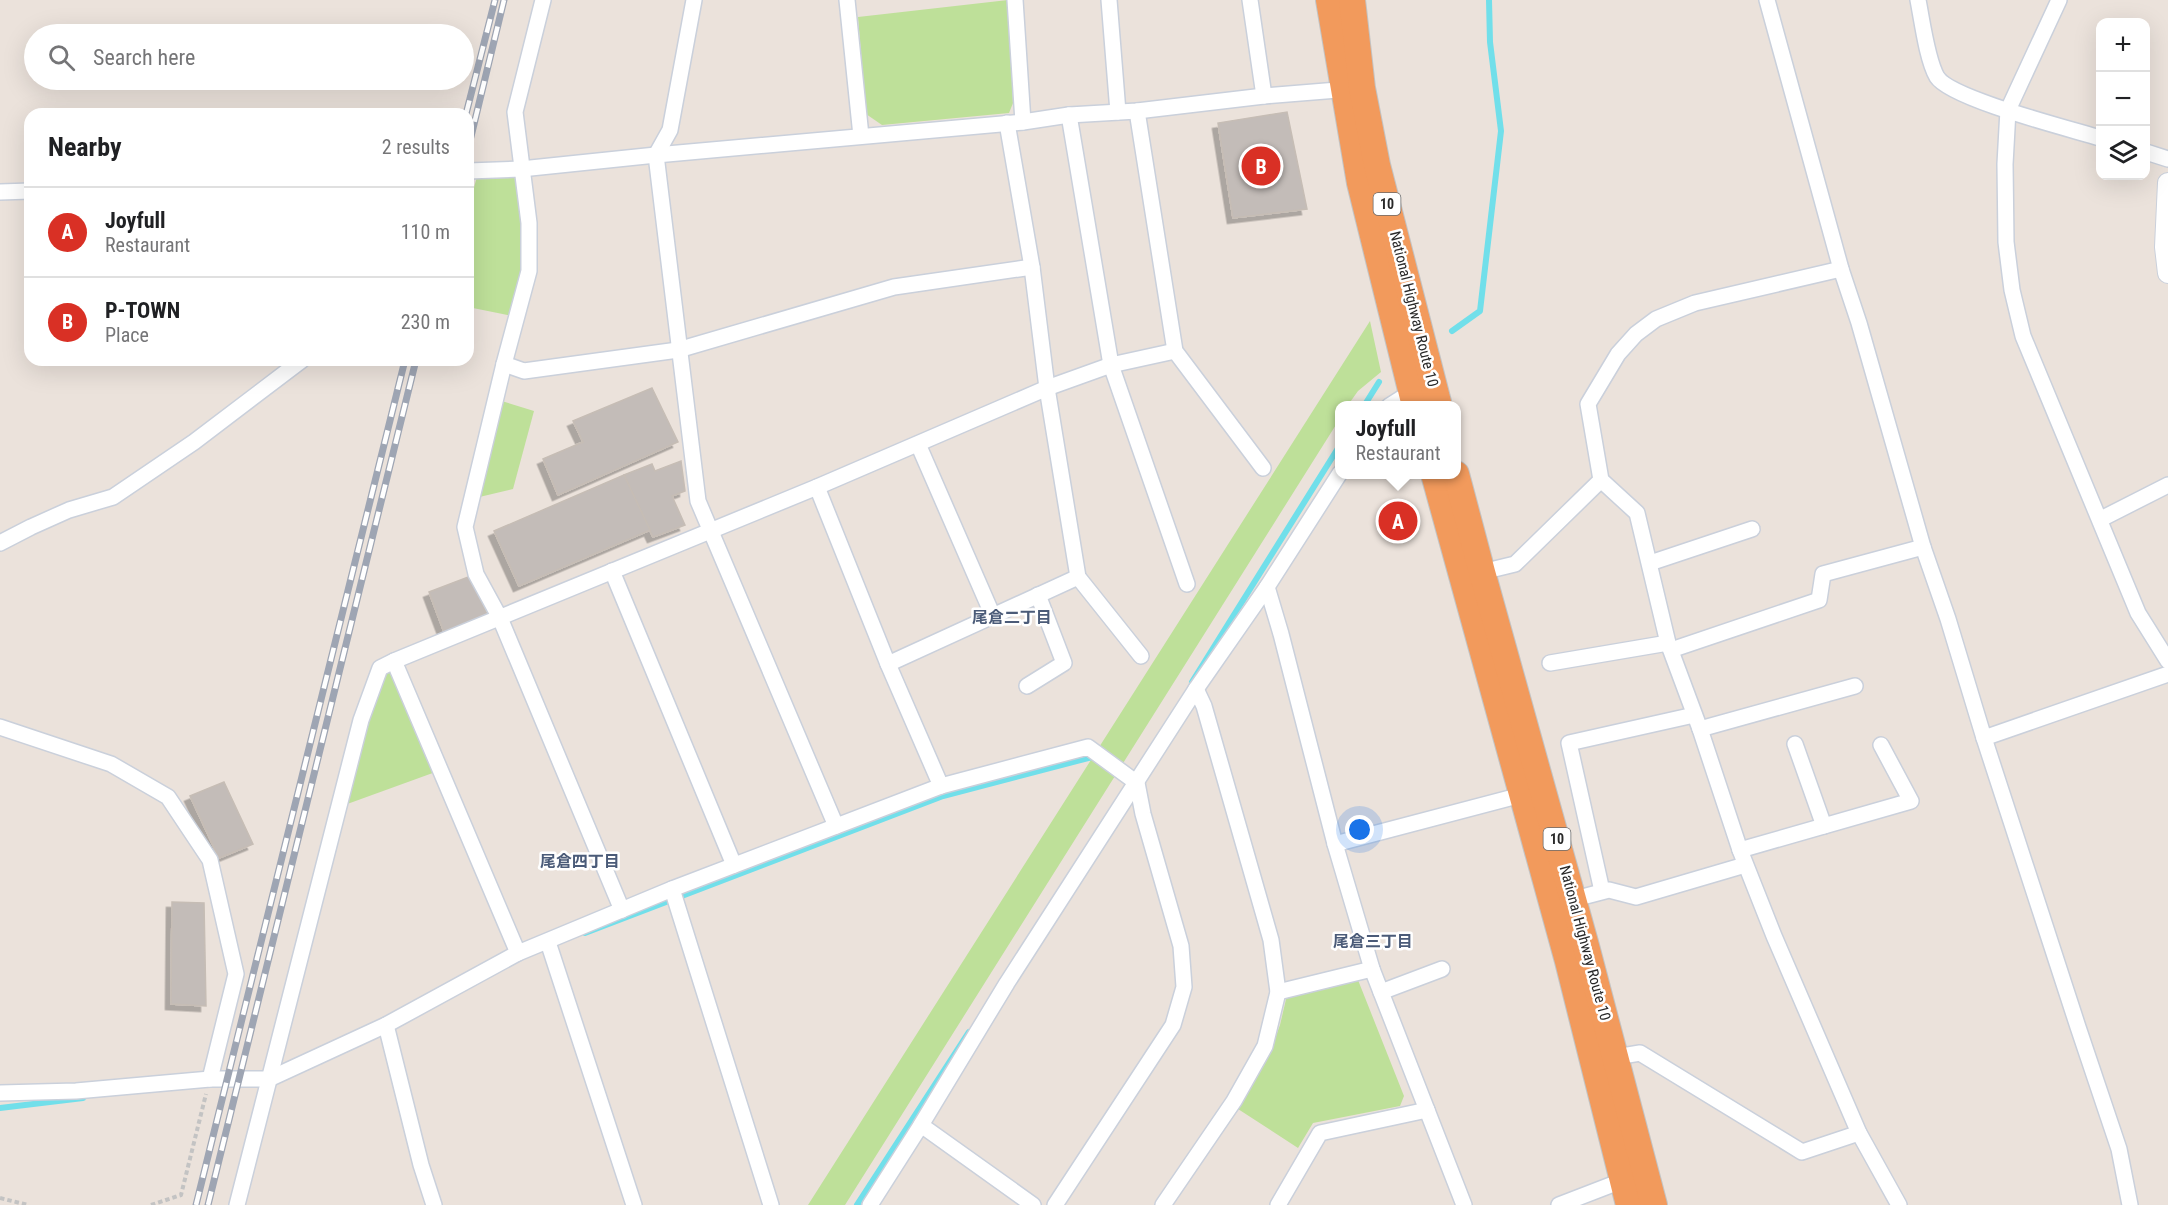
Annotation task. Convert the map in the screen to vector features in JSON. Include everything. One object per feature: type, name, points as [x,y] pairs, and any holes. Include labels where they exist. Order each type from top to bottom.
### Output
[{"type":"highway","name":"National Highway Route 10","points":[[1329,0],[1353,89],[1377,165],[1438,401]]},
{"type":"highway","name":"National Highway Route 10","points":[[1352,0],[1353,89],[1360,183],[1413,399]]},
{"type":"highway","name":"National Highway Route 10","points":[[1436,479],[1533,792],[1634,1177],[1654,1205]]},
{"type":"highway","name":"National Highway Route 10","points":[[1457,479],[1482,573],[1533,792]]},
{"type":"highway","name":"National Highway Route 10","points":[[1629,1205],[1634,1177]]},
{"type":"street","points":[[543,0],[515,112],[529,223],[530,271],[504,364],[465,527],[476,574],[500,618],[622,910]]},
{"type":"street","points":[[694,0],[670,130],[656,155],[698,501],[836,826]]},
{"type":"street","points":[[847,0],[861,136]]},
{"type":"street","points":[[1015,0],[1015,122],[1047,388],[1078,577],[1141,656]]},
{"type":"street","points":[[1109,0],[1118,112]]},
{"type":"street","points":[[1250,0],[1264,96]]},
{"type":"street","points":[[1767,0],[1841,269],[1859,323],[1923,547],[2119,1149],[2130,1205]]},
{"type":"street","points":[[1918,0],[1937,77],[1952,90],[2007,110],[2096,137]]},
{"type":"street","points":[[2059,0],[2007,110],[2006,242],[2012,290],[2023,336],[2101,519],[2138,613],[2168,661]]},
{"type":"street","points":[[474,171],[521,170],[656,155],[1353,89]]},
{"type":"street","points":[[1137,111],[1175,351],[1263,468]]},
{"type":"street","points":[[1069,115],[1111,364],[1187,584]]},
{"type":"street","points":[[2150,154],[2168,159]]},
{"type":"street","points":[[2168,183],[2165,247],[2168,273]]},
{"type":"street","points":[[0,192],[24,191]]},
{"type":"street","points":[[504,364],[524,371],[678,350],[894,287],[1032,267]]},
{"type":"street","points":[[1841,269],[1695,303],[1656,319],[1636,334],[1618,354],[1588,404],[1601,480],[1637,513],[1670,646],[1743,857],[1774,936],[1859,1133],[1899,1205]]},
{"type":"street","points":[[237,1205],[361,720],[380,668],[710,529],[817,487],[1047,388],[1111,364],[1175,351]]},
{"type":"street","points":[[1413,399],[1428,362]]},
{"type":"street","points":[[0,543],[69,510],[113,497],[194,442],[294,366]]},
{"type":"street","points":[[918,444],[993,616]]},
{"type":"street","points":[[870,1205],[1007,983],[1196,689],[1267,587],[1336,479]]},
{"type":"street","points":[[1482,573],[1515,564],[1601,480]]},
{"type":"street","points":[[2101,519],[2168,485]]},
{"type":"street","points":[[817,487],[940,786]]},
{"type":"street","points":[[1650,563],[1752,529]]},
{"type":"street","points":[[1550,663],[1670,646],[1819,600],[1823,574],[1923,547]]},
{"type":"street","points":[[612,571],[734,865]]},
{"type":"street","points":[[888,664],[1078,577]]},
{"type":"street","points":[[1267,587],[1335,844],[1372,969],[1464,1205]]},
{"type":"street","points":[[1027,686],[1064,663],[1038,595]]},
{"type":"street","points":[[394,661],[518,953]]},
{"type":"street","points":[[1984,738],[2168,674]]},
{"type":"street","points":[[1602,891],[1569,743],[1697,722],[1855,686]]},
{"type":"street","points":[[1163,1205],[1234,1101],[1265,1046],[1278,992],[1271,940],[1204,705],[1196,689]]},
{"type":"street","points":[[0,726],[111,764],[168,797],[210,860],[236,974],[210,1079]]},
{"type":"street","points":[[1795,744],[1824,826]]},
{"type":"street","points":[[1563,902],[1609,890],[1636,897],[1824,826],[1911,801],[1881,745]]},
{"type":"street","points":[[0,1093],[76,1091],[210,1079],[269,1079],[386,1025],[518,953],[672,889],[940,786],[1088,747],[1137,783],[1143,814],[1181,946],[1184,987],[1173,1025],[1055,1205]]},
{"type":"street","points":[[1335,844],[1533,792]]},
{"type":"street","points":[[672,889],[771,1205]]},
{"type":"street","points":[[548,942],[634,1205]]},
{"type":"street","points":[[1278,992],[1372,969]]},
{"type":"street","points":[[1381,992],[1442,969]]},
{"type":"street","points":[[386,1025],[421,1165],[434,1205]]},
{"type":"street","points":[[1604,1060],[1640,1053],[1802,1152],[1859,1133]]},
{"type":"street","points":[[1278,1205],[1320,1133],[1427,1110]]},
{"type":"street","points":[[921,1125],[1033,1205]]},
{"type":"street","points":[[1559,1205],[1634,1177]]},
{"type":"path","points":[[151,1205],[181,1195],[210,1079]]},
{"type":"path","points":[[0,1198],[28,1205]]},
{"type":"green space","points":[[1008,0],[1013,103],[1009,113],[882,125],[866,114],[858,17]]},
{"type":"green space","points":[[521,169],[529,223],[518,317],[474,308],[474,187],[479,170]]},
{"type":"green space","points":[[1370,321],[1381,372],[1358,391],[1351,401],[1335,401],[1335,426],[845,1205],[808,1205]]},
{"type":"green space","points":[[495,399],[534,411],[513,489],[471,499]]},
{"type":"green space","points":[[394,661],[441,770],[339,807],[380,668]]},
{"type":"green space","points":[[1358,980],[1404,1096],[1400,1106],[1313,1123],[1298,1148],[1238,1109],[1269,1055],[1280,1025],[1287,995]]},
{"type":"building","points":[[1287,112],[1307,209],[1233,218],[1218,123]]},
{"type":"building","points":[[652,388],[678,442],[558,495],[543,459],[583,442],[573,421]]},
{"type":"building","points":[[681,461],[685,491],[672,496],[685,525],[653,537],[624,475],[652,464],[655,471]]},
{"type":"building","points":[[624,475],[650,530],[519,586],[494,531]]},
{"type":"building","points":[[471,576],[487,614],[444,632],[429,592]]},
{"type":"building","points":[[224,782],[253,844],[219,858],[190,796]]},
{"type":"building","points":[[172,902],[204,903],[206,1006],[171,1004]]},
{"type":"waterway","points":[[1452,331],[1480,311],[1501,131],[1490,42],[1489,0]]},
{"type":"waterway","points":[[1367,401],[1379,382]]},
{"type":"waterway","points":[[1192,682],[1335,453]]},
{"type":"waterway","points":[[585,933],[943,796],[1096,756]]},
{"type":"waterway","points":[[857,1205],[969,1032]]},
{"type":"waterway","points":[[0,1108],[83,1098]]},
{"type":"railway","points":[[474,83],[495,0]]},
{"type":"railway","points":[[474,124],[504,0]]},
{"type":"railway","points":[[468,108],[472,90]]},
{"type":"railway","points":[[196,1205],[404,366]]},
{"type":"railway","points":[[208,1205],[415,366]]},
{"type":"place","name":"P-TOWN","points":[[1261,166]]},
{"type":"place","name":"Joyfull","points":[[1398,521]]},
{"type":"district","name":"尾倉二丁目","points":[[1012,617]]},
{"type":"district","name":"尾倉四丁目","points":[[580,861]]},
{"type":"district","name":"尾倉三丁目","points":[[1373,941]]}]
